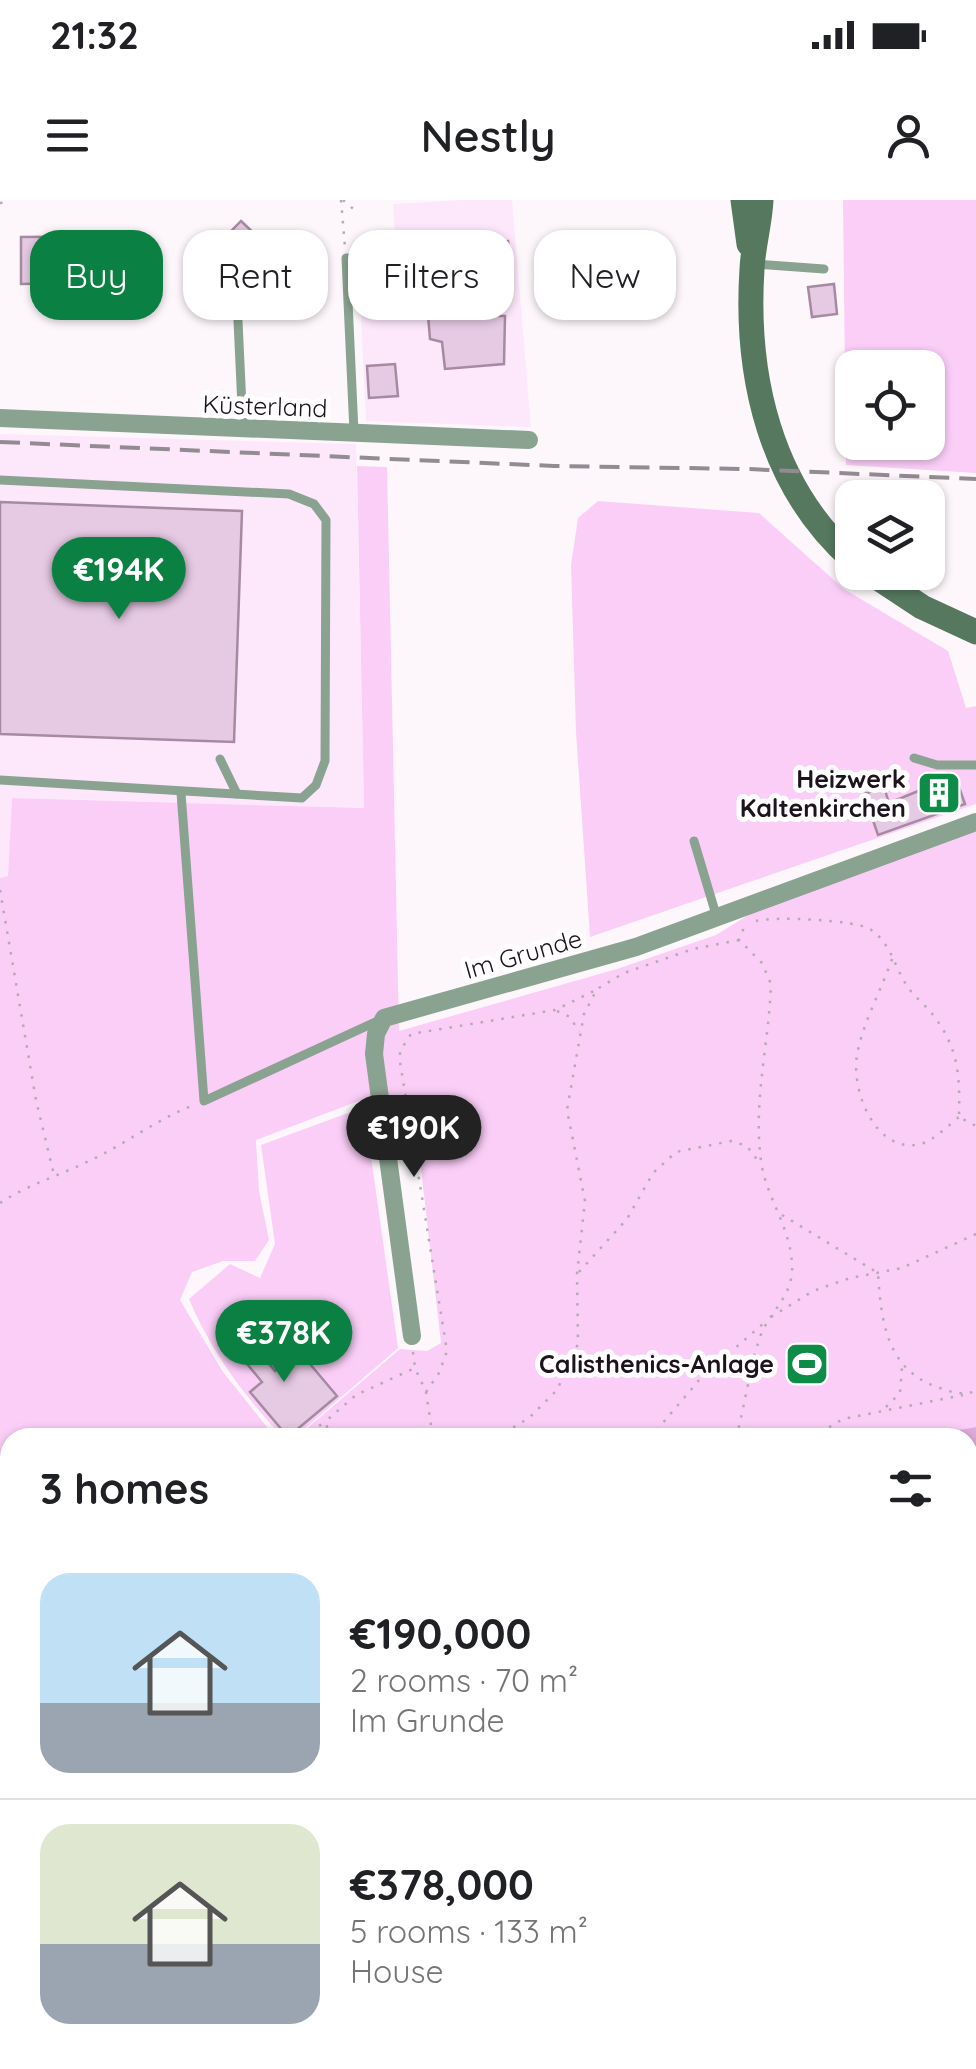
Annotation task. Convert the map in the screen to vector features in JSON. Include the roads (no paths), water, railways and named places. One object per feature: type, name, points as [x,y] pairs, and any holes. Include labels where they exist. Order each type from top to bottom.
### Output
[{"type":"main road","points":[[726,200],[744,212],[752,264],[754,368],[770,434],[804,504],[835,540]]},
{"type":"main road","points":[[752,264],[762,200]]},
{"type":"main road","points":[[894,590],[976,632]]},
{"type":"street","name":"Küsterland","points":[[0,418],[529,440]]},
{"type":"street","name":"Im Grunde","points":[[384,1018],[560,970],[718,918],[976,822]]},
{"type":"street","points":[[384,1018],[376,1034],[374,1054],[412,1336]]},
{"type":"lane","points":[[348,258],[348,302]]},
{"type":"lane","points":[[752,264],[824,268]]},
{"type":"lane","points":[[349,320],[354,434]]},
{"type":"lane","points":[[238,321],[244,430]]},
{"type":"lane","points":[[0,480],[290,494],[314,504],[326,520],[325,761],[316,786],[302,798],[0,780]]},
{"type":"lane","points":[[220,758],[238,794]]},
{"type":"lane","points":[[914,758],[937,766],[976,765]]},
{"type":"lane","points":[[180,793],[204,1100],[384,1018]]},
{"type":"lane","points":[[694,841],[718,918]]},
{"type":"railway","points":[[0,442],[976,479]]},
{"type":"place","name":"Heizwerk Kaltenkirchen","points":[[939,793]]},
{"type":"place","name":"Calisthenics-Anlage","points":[[807,1364]]}]
